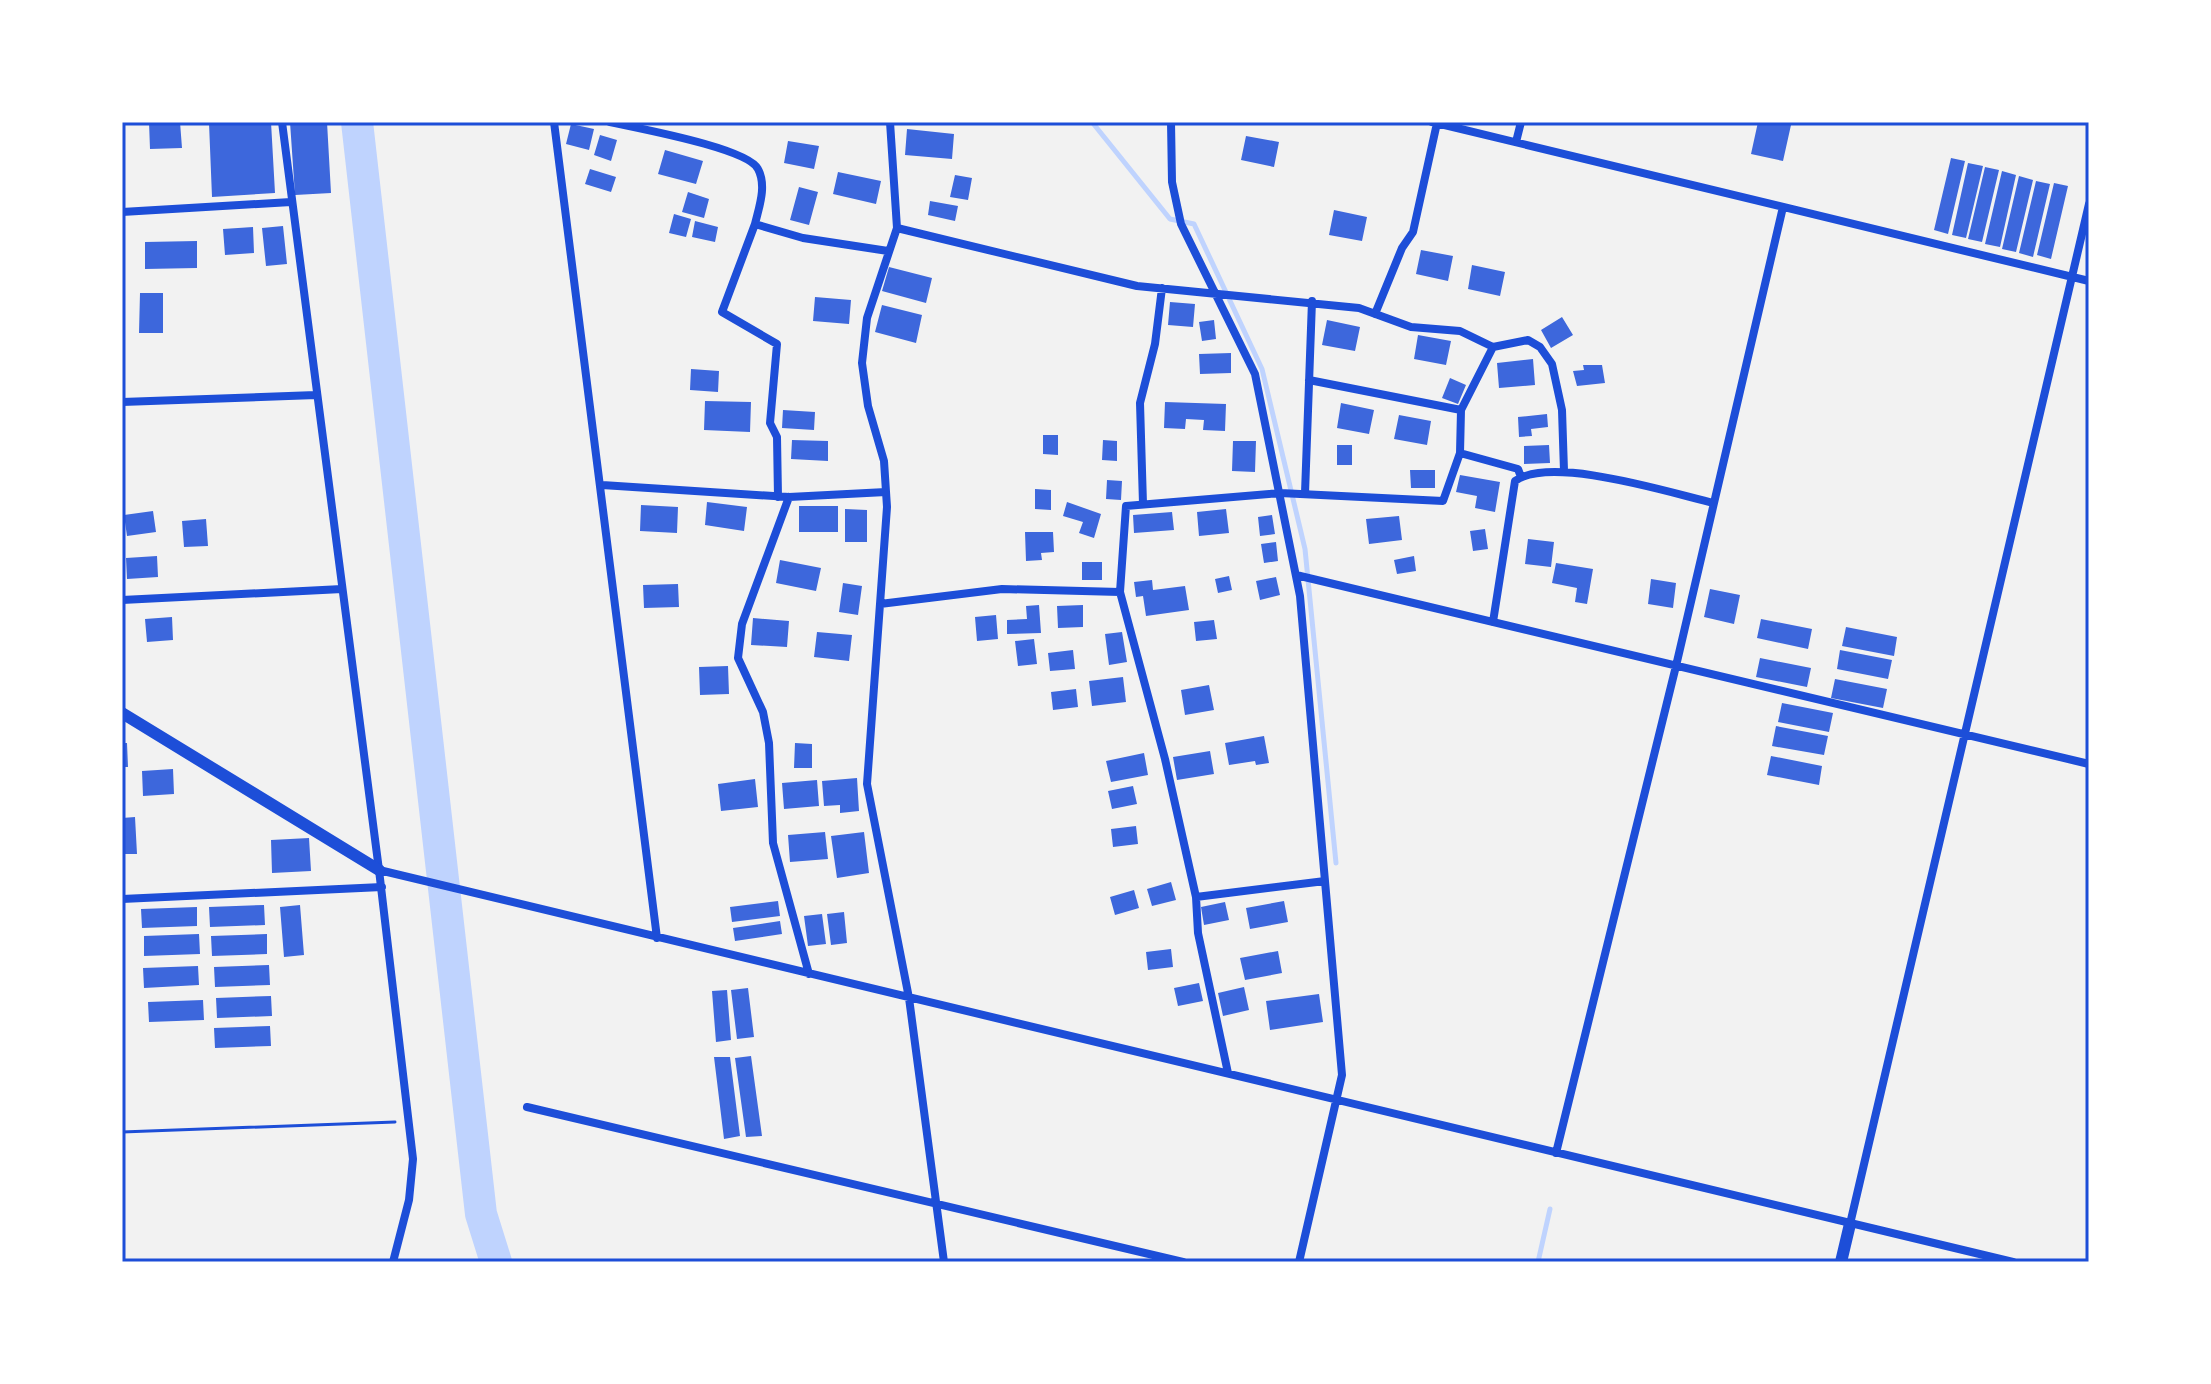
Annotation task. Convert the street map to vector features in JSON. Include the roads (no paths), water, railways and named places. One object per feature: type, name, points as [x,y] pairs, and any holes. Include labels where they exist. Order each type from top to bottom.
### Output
[{"type":"street","points":[[282,122],[411,1122],[413,1159],[409,1200],[393,1262]]},
{"type":"street","points":[[554,122],[657,938]]},
{"type":"street","points":[[610,122],[708,145],[753,161],[760,171],[762,191],[755,224],[722,312],[777,344],[770,423],[777,437],[778,497]]},
{"type":"street","points":[[890,122],[897,228],[867,318],[862,363],[868,406],[884,461],[886,492],[867,784],[909,998],[944,1262]]},
{"type":"street","points":[[1171,122],[1172,182],[1180,221],[1255,374],[1296,575],[1342,1075],[1299,1262]]},
{"type":"street","points":[[1516,142],[1521,122]]},
{"type":"street","points":[[1375,314],[1402,248],[1413,232],[1435,123],[2089,281]]},
{"type":"street","points":[[122,212],[291,202]]},
{"type":"street","points":[[1841,1262],[2089,204]]},
{"type":"street","points":[[1556,1153],[1676,666],[1783,207]]},
{"type":"street","points":[[755,224],[803,238],[888,251]]},
{"type":"street","points":[[897,228],[1137,286],[1312,301],[1375,314],[1411,327],[1460,331],[1493,347],[1528,340],[1540,347],[1552,364],[1562,410],[1564,471]]},
{"type":"street","points":[[1143,504],[1140,403],[1155,344],[1162,288]]},
{"type":"street","points":[[1305,493],[1312,301]]},
{"type":"street","points":[[1228,1073],[1198,933],[1196,897],[1165,759],[1120,592],[1126,506],[1280,493],[1443,501],[1460,453],[1461,410],[1493,347]]},
{"type":"street","points":[[1309,380],[1461,410]]},
{"type":"street","points":[[122,402],[316,395]]},
{"type":"street","points":[[1460,453],[1518,469],[1521,477]]},
{"type":"street","points":[[1493,622],[1515,481],[1521,477],[1564,471],[1714,503]]},
{"type":"street","points":[[602,485],[778,497],[886,492]]},
{"type":"street","points":[[789,497],[742,624],[738,658],[763,712],[769,743],[773,843],[809,974]]},
{"type":"street","points":[[1296,575],[2089,764]]},
{"type":"street","points":[[122,600],[342,589]]},
{"type":"street","points":[[880,604],[1002,589],[1120,592]]},
{"type":"street","points":[[122,713],[379,870],[2013,1262]]},
{"type":"street","points":[[1196,897],[1325,881]]},
{"type":"street","points":[[122,899],[382,887]]},
{"type":"street","points":[[527,1107],[1183,1262]]},
{"type":"waterway","points":[[357,122],[481,1214],[496,1262]]},
{"type":"waterway","points":[[1092,122],[1170,219],[1194,224],[1262,369],[1305,549],[1336,863]]},
{"type":"waterway","points":[[1538,1262],[1550,1209]]}]
